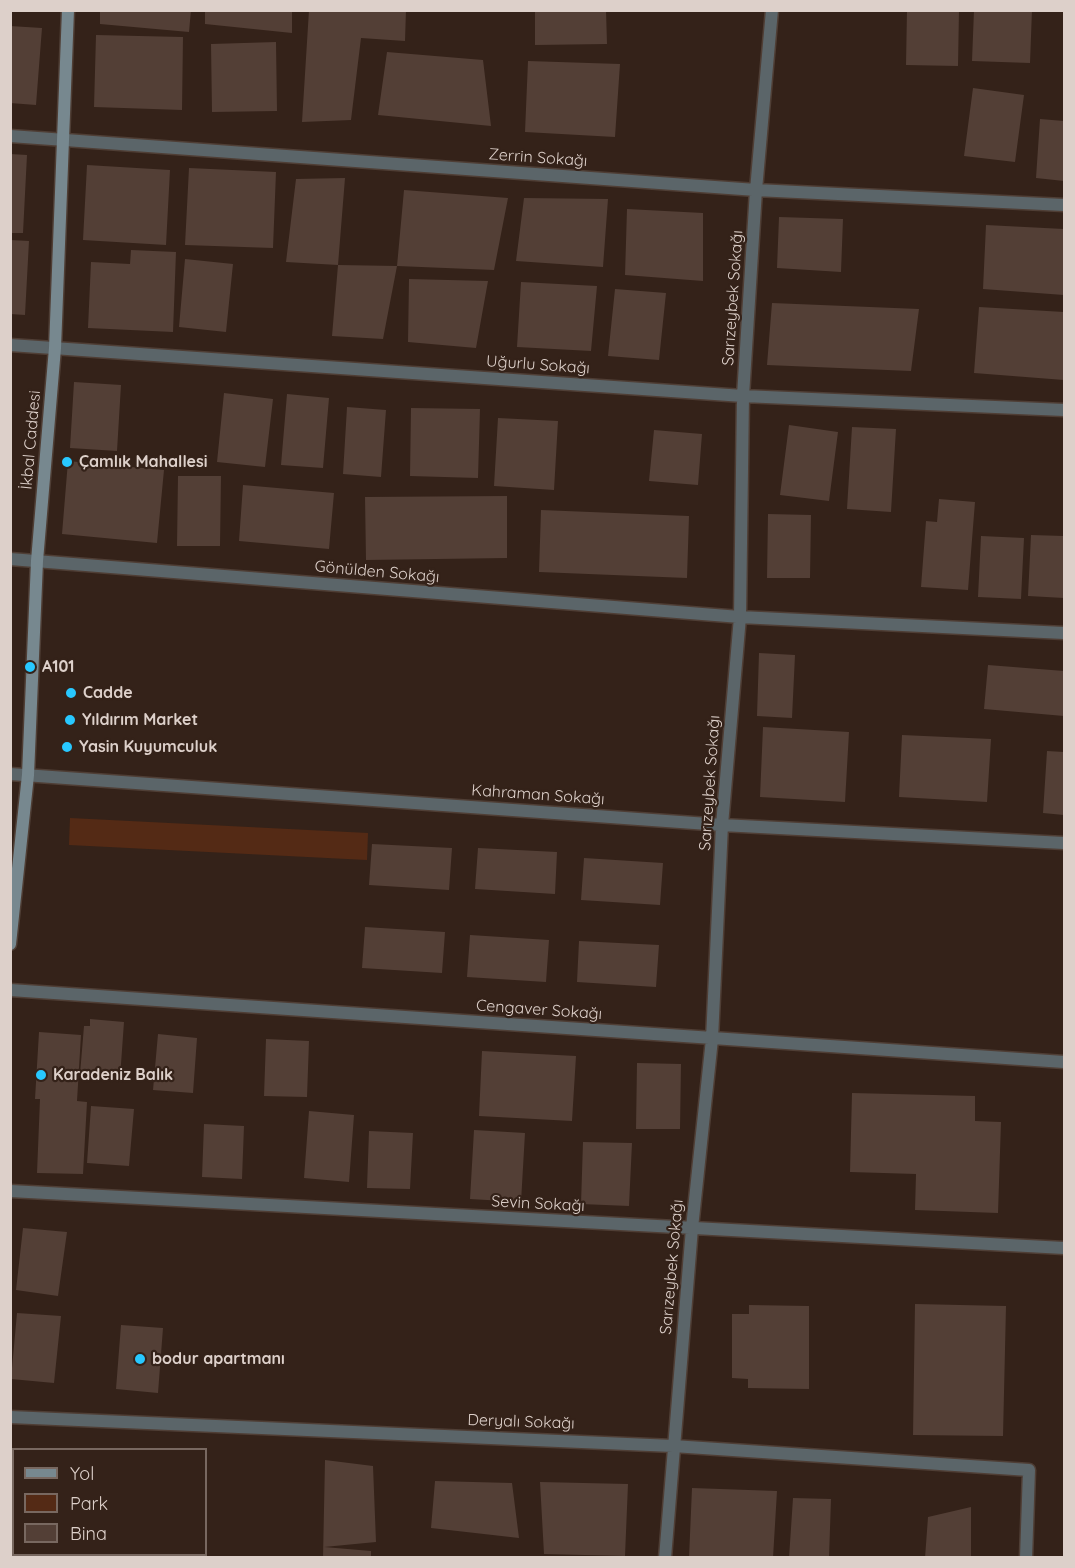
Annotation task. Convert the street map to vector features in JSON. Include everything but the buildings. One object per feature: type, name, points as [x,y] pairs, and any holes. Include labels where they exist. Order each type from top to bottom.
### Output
[{"type":"main road","name":"İkbal Caddesi","points":[[10,944],[28,775],[37,561],[55,348],[68,10]]},
{"type":"street","name":"Sarızeybek Sokağı","points":[[664,1557],[692,1228],[712,1039],[722,825],[740,617],[743,396],[756,190],[772,10]]},
{"type":"street","name":"Zerrin Sokağı","points":[[10,136],[756,190],[1065,205]]},
{"type":"street","name":"Uğurlu Sokağı","points":[[10,345],[743,396],[1065,410]]},
{"type":"street","name":"Gönülden Sokağı","points":[[10,559],[740,617],[1065,633]]},
{"type":"street","name":"Kahraman Sokağı","points":[[10,774],[722,825],[1065,843]]},
{"type":"street","name":"Cengaver Sokağı","points":[[10,990],[1065,1062]]},
{"type":"street","name":"Sevin Sokağı","points":[[10,1191],[1065,1248]]},
{"type":"street","name":"Deryalı Sokağı","points":[[10,1417],[673,1446],[1029,1470],[1026,1557]]},
{"type":"green space","points":[[70,818],[368,833],[367,860],[69,845]]},
{"type":"place","name":"Çamlık Mahallesi","points":[[67,462]]},
{"type":"place","name":"A101","points":[[30,667]]},
{"type":"place","name":"Cadde","points":[[71,693]]},
{"type":"place","name":"Yıldırım Market","points":[[70,720]]},
{"type":"place","name":"Yasin Kuyumculuk","points":[[67,747]]},
{"type":"place","name":"Karadeniz Balık","points":[[41,1075]]},
{"type":"place","name":"bodur apartmanı","points":[[140,1359]]}]
